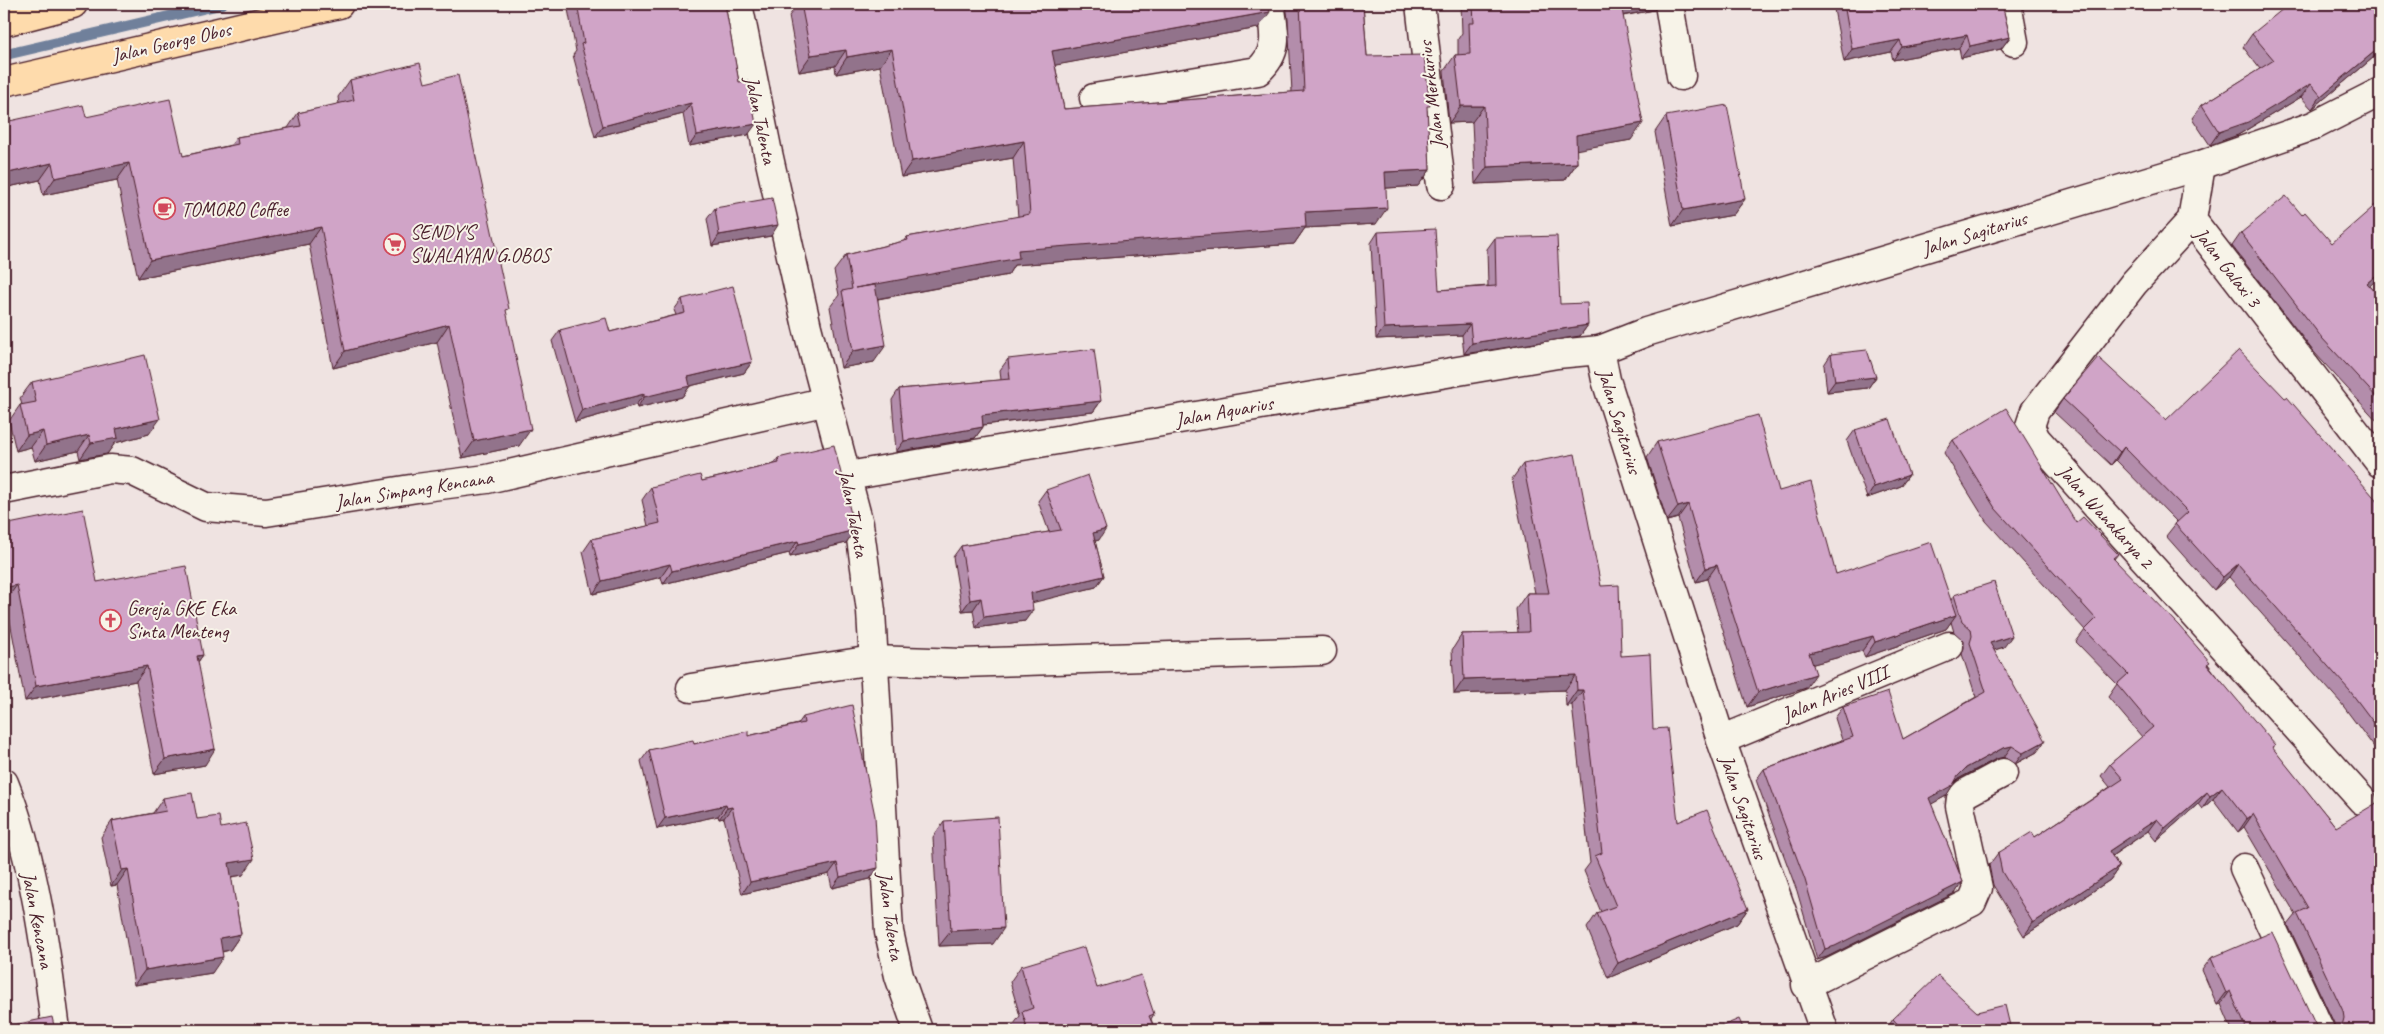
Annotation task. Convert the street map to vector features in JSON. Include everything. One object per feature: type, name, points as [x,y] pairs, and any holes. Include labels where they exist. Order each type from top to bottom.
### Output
[{"type":"main road","points":[[4,22],[73,4]]},
{"type":"main road","name":"Jalan George Obos","points":[[4,82],[338,4]]},
{"type":"street","name":"Jalan Talenta","points":[[738,4],[786,236],[859,524],[871,611],[889,932],[899,976],[918,1030]]},
{"type":"street","points":[[1094,98],[1258,71],[1270,60],[1274,44],[1270,4]]},
{"type":"street","name":"Jalan Merkurius","points":[[1420,4],[1441,185]]},
{"type":"street","points":[[1669,4],[1681,76]]},
{"type":"street","points":[[2007,4],[2014,42]]},
{"type":"street","points":[[2201,165],[2313,126],[2380,92]]},
{"type":"street","name":"Jalan Galaxi 3","points":[[2201,165],[2192,220],[2380,463]]},
{"type":"street","name":"Jalan Sagitarius","points":[[1824,1030],[1806,985],[1721,740],[1606,380],[1600,350],[1646,332],[2201,165]]},
{"type":"street","name":"Jalan Wanakarya 2","points":[[2192,220],[2134,283],[2035,411],[2030,426],[2036,439],[2362,800]]},
{"type":"street","name":"Jalan Aquarius","points":[[848,476],[1557,354],[1600,350]]},
{"type":"street","name":"Jalan Simpang Kencana","points":[[4,490],[110,469],[132,471],[206,507],[266,512],[487,479],[827,401]]},
{"type":"street","name":"Jalan Aries VIII","points":[[1721,740],[1949,646]]},
{"type":"street","points":[[690,688],[873,660],[961,663],[1322,651]]},
{"type":"street","points":[[1806,985],[1972,902],[1978,888],[1960,806],[1961,798],[1966,793],[2003,773]]},
{"type":"street","name":"Jalan Kencana","points":[[4,783],[11,800],[26,855],[56,1030]]},
{"type":"street","points":[[2244,868],[2320,1030]]},
{"type":"building","points":[[577,4],[725,4],[739,82],[748,81],[756,124],[697,135],[691,103],[603,126],[581,44],[584,43]]},
{"type":"building","points":[[801,4],[1268,4],[1270,12],[1052,51],[1064,109],[1304,91],[1300,4],[1363,4],[1367,56],[1424,55],[1430,106],[1427,106],[1430,170],[1385,172],[1387,208],[1305,212],[1306,227],[1018,250],[1019,258],[855,288],[875,285],[886,345],[853,351],[842,291],[852,289],[846,255],[908,240],[907,237],[1030,214],[1024,141],[912,161],[892,49],[847,57],[846,50],[811,55]]},
{"type":"building","points":[[1473,4],[1621,4],[1643,123],[1576,135],[1577,163],[1487,167],[1484,106],[1461,106],[1455,55],[1470,54],[1469,23],[1474,23]]},
{"type":"building","points":[[1844,4],[2002,4],[2010,37],[1970,46],[1967,35],[1902,47],[1900,40],[1852,49]]},
{"type":"building","points":[[2289,4],[2380,4],[2380,47],[2321,96],[2311,84],[2248,122],[2219,132],[2202,105],[2274,60],[2252,34]]},
{"type":"building","points":[[420,63],[425,83],[458,75],[509,309],[506,310],[531,429],[474,441],[449,324],[345,351],[321,227],[150,260],[129,163],[55,178],[52,163],[4,174],[4,137],[8,136],[5,122],[83,105],[86,117],[170,99],[183,156],[238,144],[237,137],[301,126],[298,113],[354,100],[350,80]]},
{"type":"building","points":[[1727,105],[1745,199],[1683,210],[1666,116]]},
{"type":"building","points":[[2286,196],[2302,215],[2305,212],[2332,243],[2380,201],[2380,272],[2367,283],[2380,297],[2380,401],[2322,338],[2241,233]]},
{"type":"building","points":[[772,198],[778,225],[719,235],[715,208]]},
{"type":"building","points":[[1435,229],[1439,290],[1496,286],[1495,238],[1557,236],[1560,304],[1587,303],[1588,325],[1472,343],[1470,324],[1384,328],[1378,232]]},
{"type":"building","points":[[733,286],[752,362],[688,377],[690,386],[644,397],[644,394],[582,410],[560,330],[606,318],[610,332],[685,313],[682,299]]},
{"type":"building","points":[[1094,349],[1101,401],[982,415],[983,427],[904,441],[899,389],[1010,379],[1008,359]]},
{"type":"building","points":[[1867,350],[1876,377],[1835,381],[1831,354]]},
{"type":"building","points":[[2239,350],[2285,398],[2287,397],[2380,504],[2380,731],[2350,691],[2238,564],[2223,577],[2175,524],[2188,512],[2124,447],[2120,452],[2063,399],[2098,357],[2166,420]]},
{"type":"building","points":[[145,355],[160,419],[116,429],[118,438],[91,443],[89,435],[46,445],[43,431],[27,435],[20,405],[36,402],[32,382]]},
{"type":"building","points":[[2006,408],[2076,523],[2083,517],[2118,554],[2113,558],[2179,626],[2210,662],[2207,664],[2275,745],[2272,747],[2336,827],[2380,801],[2380,1030],[2337,1030],[2342,1026],[2343,1011],[2297,913],[2308,908],[2253,814],[2247,819],[2222,787],[2210,796],[2207,792],[2165,828],[2157,819],[2109,851],[2119,867],[2033,923],[2002,872],[1998,853],[2032,832],[2035,837],[2123,779],[2110,764],[2153,727],[2117,684],[2128,674],[2085,630],[2096,619],[1995,508],[1953,440]]},
{"type":"building","points":[[1758,415],[1779,491],[1811,482],[1836,574],[1931,542],[1956,615],[1875,642],[1873,636],[1809,653],[1816,674],[1758,692],[1717,565],[1706,568],[1688,504],[1678,507],[1657,442]]},
{"type":"building","points":[[1890,419],[1909,475],[1874,487],[1855,430]]},
{"type":"building","points":[[834,445],[855,530],[799,544],[798,541],[672,571],[670,564],[602,581],[592,539],[660,523],[651,487],[700,475],[702,481],[779,463],[778,458]]},
{"type":"building","points":[[1575,454],[1601,586],[1619,585],[1621,656],[1650,654],[1653,729],[1667,728],[1678,822],[1707,810],[1748,909],[1618,963],[1597,913],[1616,906],[1595,856],[1602,853],[1583,690],[1577,690],[1576,675],[1464,679],[1462,634],[1529,632],[1527,593],[1549,593],[1523,464]]},
{"type":"building","points":[[1088,475],[1106,529],[1093,533],[1104,576],[1031,593],[1033,610],[984,617],[981,598],[970,600],[961,546],[1061,530],[1046,490]]},
{"type":"building","points":[[83,509],[97,582],[186,566],[203,655],[197,656],[215,749],[165,759],[147,666],[36,686],[17,585],[4,588],[4,525]]},
{"type":"building","points":[[1994,582],[2012,636],[1990,643],[2045,741],[2023,753],[2012,746],[2003,748],[1966,768],[1953,785],[1929,798],[1963,882],[1835,946],[1825,949],[1805,880],[1764,769],[1853,737],[1843,707],[1888,692],[1903,739],[1986,692],[1970,643],[1971,629],[1962,621],[1954,595]]},
{"type":"building","points":[[852,705],[875,816],[878,868],[840,877],[837,863],[750,882],[732,807],[727,808],[726,805],[665,818],[649,750],[693,740],[694,744],[748,731],[748,736],[804,723],[803,717]]},
{"type":"building","points":[[192,793],[197,819],[219,816],[221,828],[246,823],[254,859],[229,863],[241,934],[220,938],[223,957],[145,970],[128,869],[122,870],[112,821],[166,811],[163,798]]},
{"type":"building","points":[[998,817],[1004,928],[951,931],[944,821]]},
{"type":"building","points":[[2272,932],[2315,1024],[2321,1030],[2247,1030],[2230,991],[2226,993],[2211,958]]},
{"type":"building","points":[[1084,947],[1097,988],[1141,975],[1154,1014],[1149,1016],[1155,1030],[1028,1030],[1022,1012],[1033,1008],[1021,966]]},
{"type":"building","points":[[1938,976],[1977,1012],[2005,1005],[2011,1030],[1903,1030],[1893,1019]]},
{"type":"building","points":[[52,1017],[55,1030],[4,1030],[4,1027]]},
{"type":"building","points":[[1739,1019],[1744,1030],[1713,1030]]},
{"type":"waterway","points":[[4,55],[222,4]]},
{"type":"place","name":"TOMORO Coffee","points":[[165,209]]},
{"type":"place","name":"SENDY'S SWALAYAN G.OBOS","points":[[394,244]]},
{"type":"place","name":"Gereja GKE Eka Sinta Menteng","points":[[111,620]]}]
